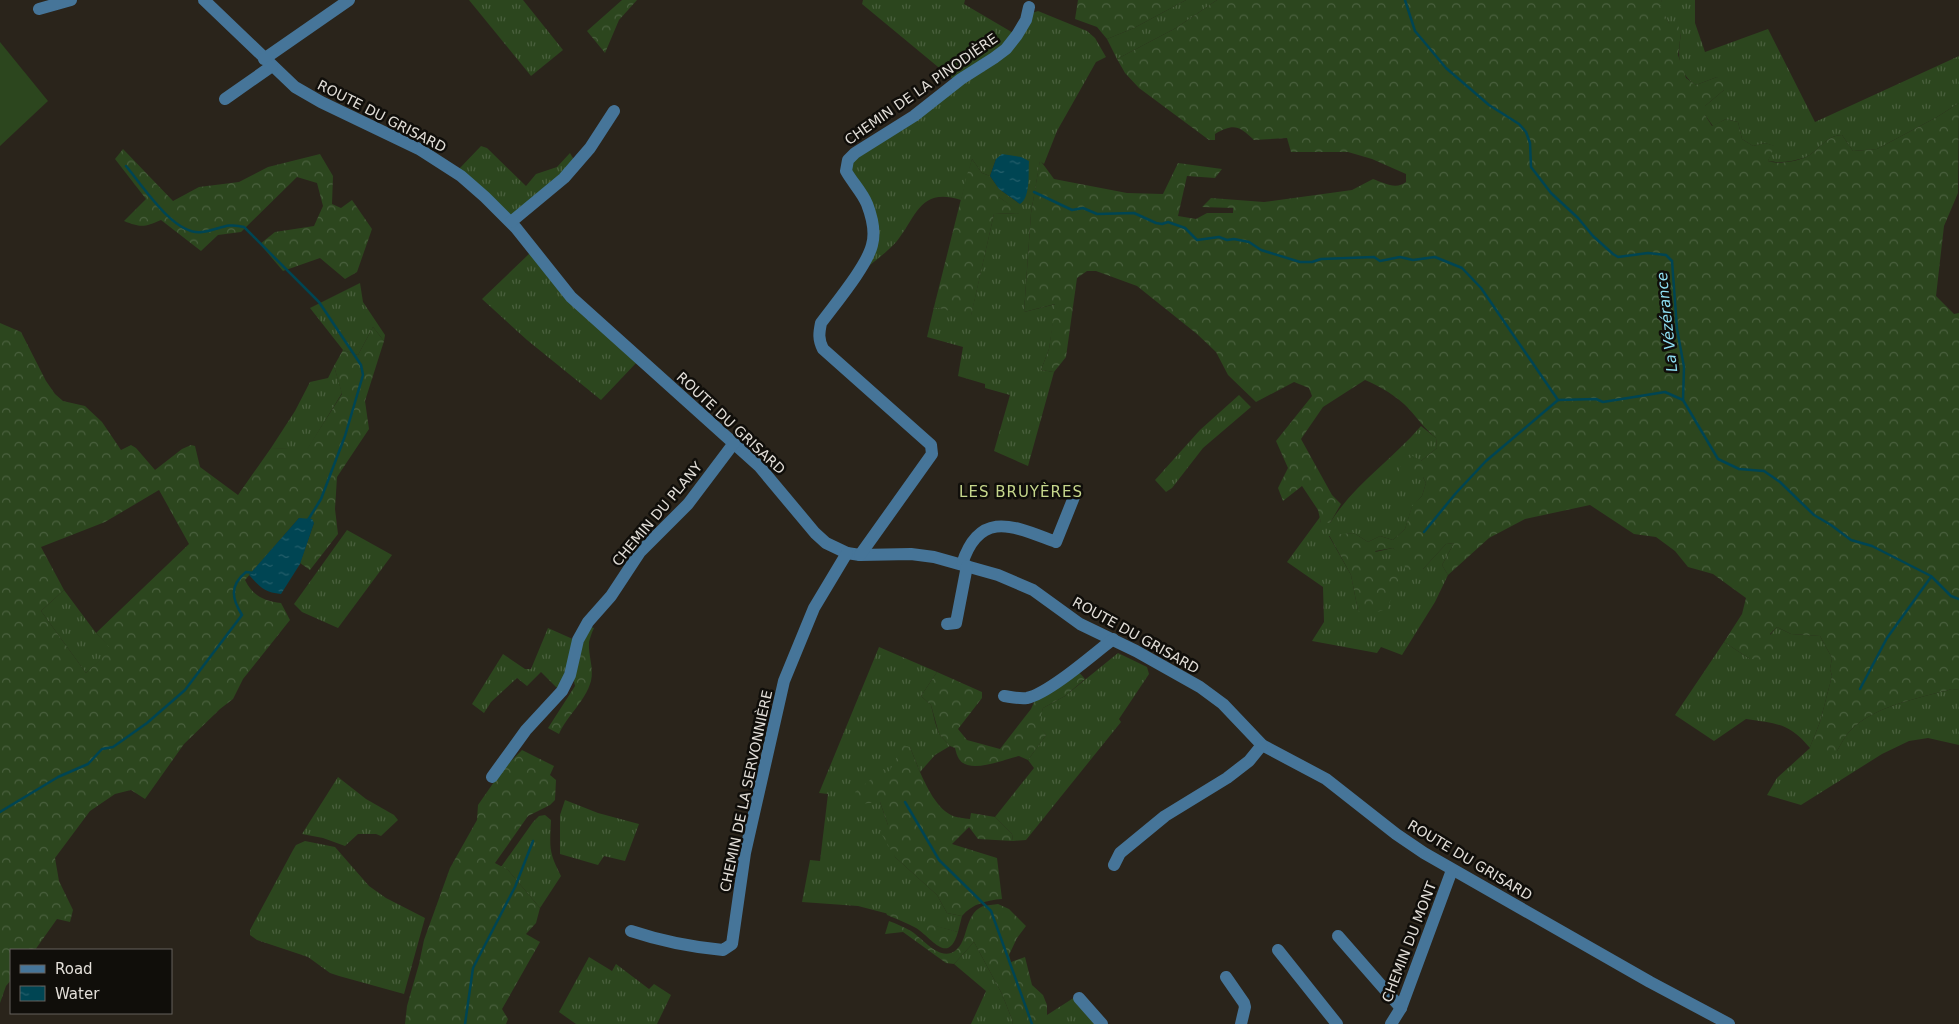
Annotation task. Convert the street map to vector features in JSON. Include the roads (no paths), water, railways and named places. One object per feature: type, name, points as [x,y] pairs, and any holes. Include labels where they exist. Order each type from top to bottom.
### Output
[{"type":"street","points":[[39,9],[71,0]]},
{"type":"street","name":"ROUTE DU GRISARD","points":[[204,0],[268,62],[306,94],[419,149],[440,162],[486,197],[511,222],[571,296],[770,477],[815,533],[826,543],[847,553],[860,555],[923,555],[998,575],[1032,590],[1080,624],[1156,661],[1211,694],[1262,746],[1326,779],[1396,834],[1452,870],[1727,1024]]},
{"type":"street","points":[[225,99],[268,62],[349,0]]},
{"type":"street","name":"CHEMIN DE LA PINODIÈRE","points":[[860,555],[932,454],[931,444],[823,349],[819,342],[818,334],[821,323],[862,265],[872,246],[874,230],[872,220],[862,195],[846,171],[848,160],[855,152],[914,116],[961,79],[1006,49],[1026,20],[1029,7]]},
{"type":"street","points":[[511,222],[564,178],[590,148],[614,111]]},
{"type":"street","name":"CHEMIN DU PLANY","points":[[492,777],[526,730],[562,691],[570,675],[578,640],[588,622],[610,596],[640,552],[683,510],[734,443]]},
{"type":"street","points":[[947,624],[956,623],[966,553],[975,537],[996,526],[1012,527],[1056,542],[1076,492]]},
{"type":"street","name":"CHEMIN DE LA SERVONNIÈRE","points":[[631,932],[674,944],[706,948],[723,950],[732,944],[744,860],[784,681],[814,608],[847,553]]},
{"type":"street","points":[[1004,696],[1022,698],[1035,695],[1113,640]]},
{"type":"street","points":[[1114,865],[1120,853],[1165,816],[1227,778],[1249,761],[1262,746]]},
{"type":"street","name":"CHEMIN DU MONT","points":[[1391,1024],[1401,1008],[1452,870]]},
{"type":"street","points":[[1338,936],[1401,1008]]},
{"type":"street","points":[[1278,950],[1337,1024]]},
{"type":"street","points":[[1226,977],[1246,1007],[1241,1024]]},
{"type":"street","points":[[1079,998],[1102,1024]]},
{"type":"water","points":[[1002,154],[1021,157],[1029,161],[1026,196],[1020,204],[999,189],[990,176],[996,159]]},
{"type":"water","points":[[299,518],[312,519],[314,523],[300,564],[281,594],[266,590],[259,586],[249,575]]},
{"type":"waterway","name":"La Vézérance","points":[[1405,0],[1415,31],[1446,68],[1489,105],[1519,124],[1526,132],[1530,143],[1531,167],[1551,193],[1578,218],[1593,236],[1618,257],[1648,253],[1666,255],[1672,261],[1677,329],[1684,367],[1683,400],[1718,459],[1739,469],[1764,471],[1780,482],[1814,515],[1851,540],[1872,546],[1931,576],[1951,596],[1959,599]]},
{"type":"waterway","points":[[126,166],[160,208],[181,226],[191,231],[202,232],[232,225],[244,227],[319,302],[361,365],[363,375],[345,436],[321,499],[308,520]]},
{"type":"waterway","points":[[1034,192],[1072,210],[1083,208],[1097,214],[1134,213],[1156,223],[1168,222],[1185,228],[1197,240],[1219,237],[1227,240],[1234,239],[1249,242],[1261,250],[1300,262],[1312,262],[1321,259],[1374,257],[1380,261],[1400,257],[1413,260],[1435,257],[1462,268],[1481,288],[1558,400],[1596,399],[1603,402],[1665,392],[1683,400]]},
{"type":"waterway","points":[[1424,532],[1456,493],[1486,461],[1558,400]]},
{"type":"waterway","points":[[0,812],[58,777],[88,764],[102,749],[113,747],[147,723],[185,690],[242,615],[234,598],[235,588],[237,582],[246,572],[254,573]]},
{"type":"waterway","points":[[1860,689],[1887,638],[1931,577]]},
{"type":"waterway","points":[[905,802],[939,860],[991,911],[1032,1024]]},
{"type":"waterway","points":[[465,1024],[473,968],[515,887],[533,841]]},
{"type":"district","name":"LES BRUYÈRES","points":[[1021,492]]}]
